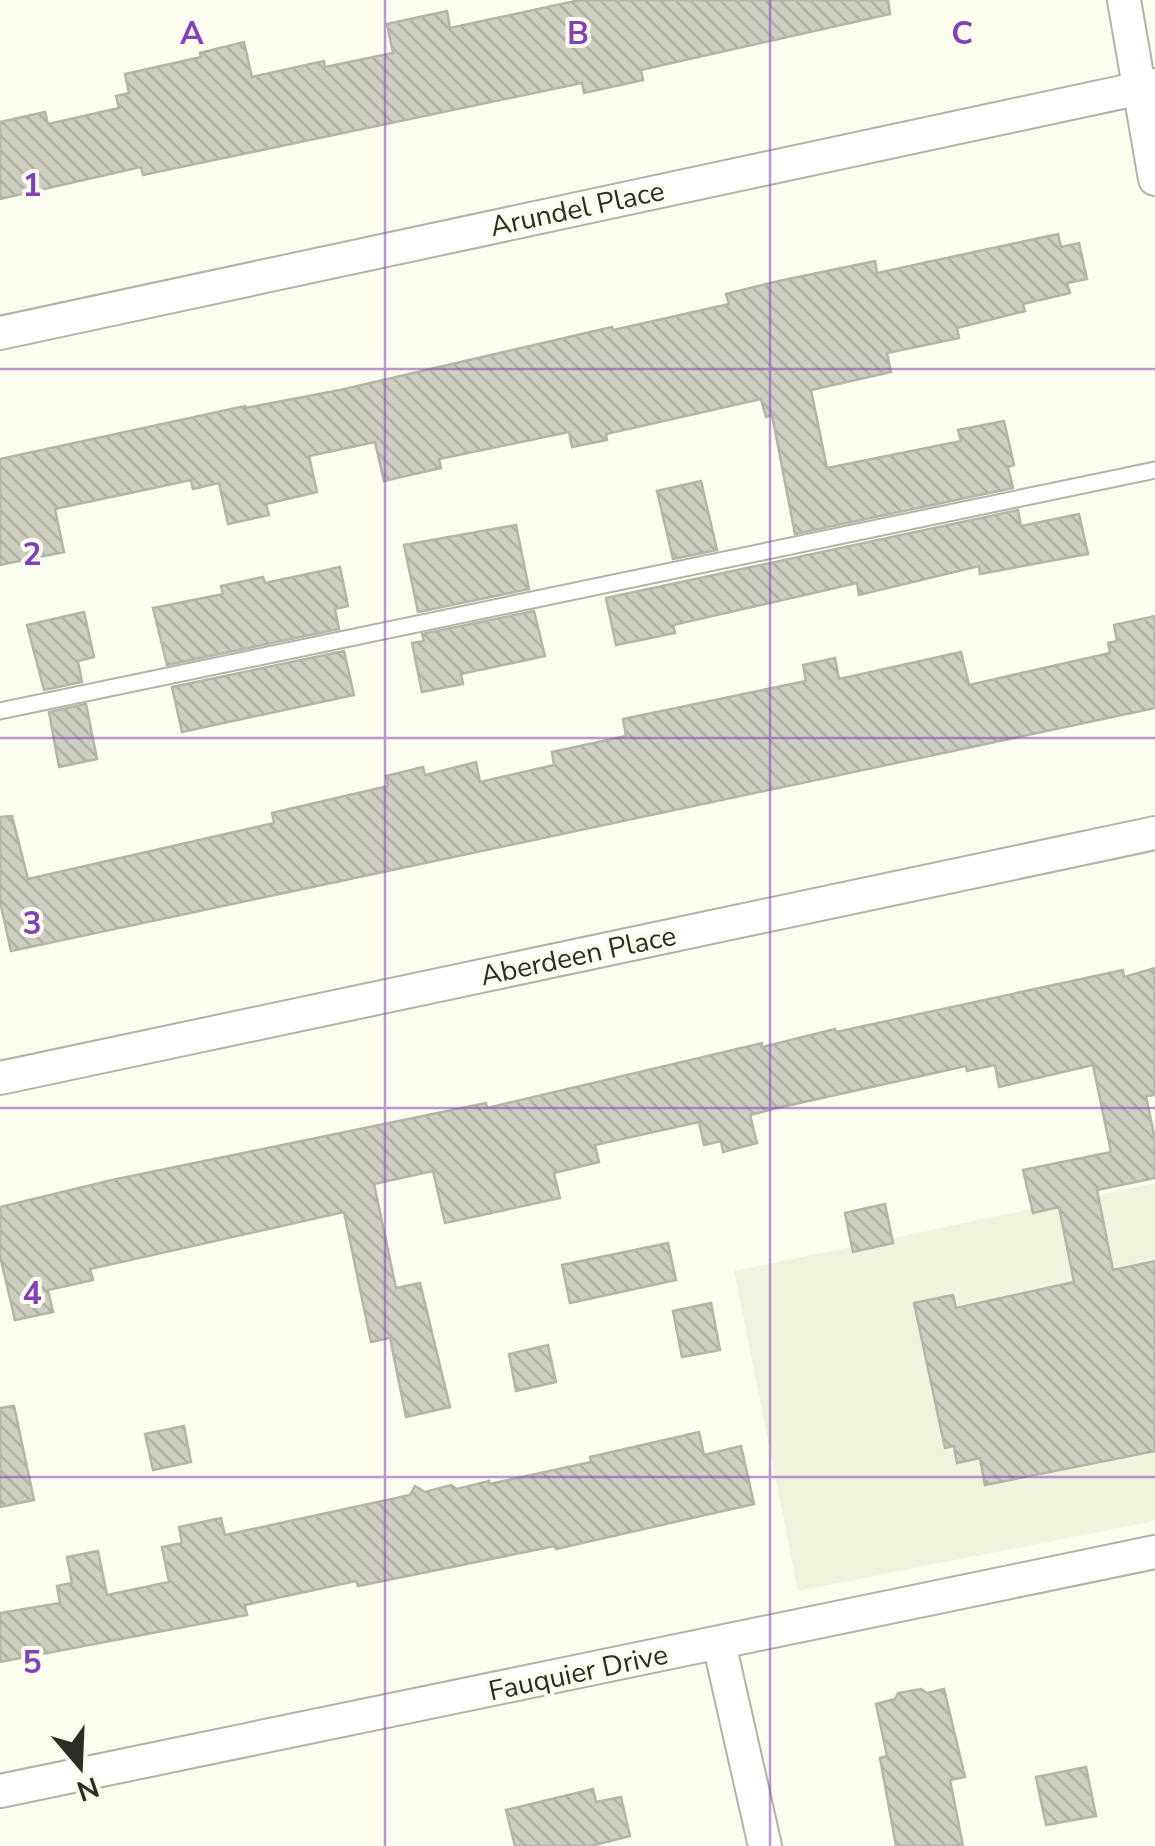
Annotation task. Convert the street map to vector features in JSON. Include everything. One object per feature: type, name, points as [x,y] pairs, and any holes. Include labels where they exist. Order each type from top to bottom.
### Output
[{"type":"street","points":[[1124,0],[1148,86],[1155,178]]},
{"type":"street","name":"Arundel Place","points":[[0,333],[1148,86]]},
{"type":"street","name":"Aberdeen Place","points":[[0,1078],[1155,833]]},
{"type":"street","name":"Fauquier Drive","points":[[0,1790],[1155,1552]]},
{"type":"street","points":[[720,1642],[765,1846]]},
{"type":"lane","points":[[0,711],[1155,470]]},
{"type":"shaded area","points":[[1155,1183],[1155,1521],[798,1591],[734,1271]]},
{"type":"building","points":[[580,0],[888,0],[890,14],[641,70],[643,80],[584,93],[582,83],[143,175],[141,167],[0,199],[0,122],[45,112],[48,124],[119,108],[116,96],[129,93],[125,74],[201,57],[200,53],[244,42],[252,77],[324,61],[325,67],[393,53],[387,24],[447,11],[450,28]]},
{"type":"building","points":[[1058,234],[1061,247],[1079,243],[1087,279],[1067,283],[1070,293],[1023,304],[1025,311],[957,328],[959,338],[887,353],[891,372],[811,390],[827,468],[961,441],[958,430],[1004,421],[1014,465],[1008,467],[1013,488],[795,534],[772,415],[766,417],[761,399],[606,434],[607,440],[572,447],[569,432],[439,459],[441,468],[384,481],[375,442],[309,456],[317,492],[266,504],[269,515],[228,524],[219,483],[193,489],[191,480],[55,509],[64,552],[0,565],[0,459],[245,406],[340,390],[729,304],[726,294],[774,282],[875,261],[877,273]]},
{"type":"building","points":[[701,481],[717,550],[673,559],[657,491]]},
{"type":"building","points":[[1018,510],[1021,526],[1079,514],[1088,554],[980,574],[979,566],[859,595],[857,583],[673,625],[675,633],[616,645],[606,598]]},
{"type":"building","points":[[516,525],[529,589],[418,612],[404,545]]},
{"type":"building","points":[[340,567],[348,606],[335,609],[339,629],[167,665],[153,608],[223,594],[221,586],[263,577],[265,583]]},
{"type":"building","points":[[534,611],[545,656],[461,674],[463,684],[422,692],[412,643],[424,641],[422,634]]},
{"type":"building","points":[[84,612],[94,657],[78,661],[82,682],[44,690],[27,625]]},
{"type":"building","points":[[1155,616],[1155,708],[11,951],[0,902],[0,817],[12,816],[28,879],[274,823],[272,813],[388,786],[386,776],[423,767],[425,775],[476,762],[480,782],[554,765],[552,752],[626,736],[623,719],[806,681],[803,665],[835,658],[839,679],[961,652],[969,685],[1110,653],[1108,643],[1117,641],[1114,625]]},
{"type":"building","points":[[344,651],[354,695],[182,732],[172,687]]},
{"type":"building","points":[[86,704],[97,759],[59,767],[49,712]]},
{"type":"building","points":[[1155,968],[1155,1095],[1146,1096],[1155,1139],[1155,1178],[1097,1190],[1113,1270],[1155,1261],[1155,1451],[985,1485],[980,1458],[957,1463],[954,1446],[945,1448],[914,1303],[953,1295],[956,1308],[1074,1282],[1059,1207],[1033,1213],[1023,1170],[1111,1152],[1093,1065],[999,1087],[995,1065],[967,1071],[966,1066],[777,1108],[750,1115],[757,1143],[723,1152],[721,1141],[704,1145],[699,1122],[595,1145],[599,1162],[554,1173],[560,1198],[445,1223],[433,1171],[374,1184],[396,1288],[420,1283],[450,1407],[406,1417],[390,1338],[371,1342],[344,1212],[90,1269],[93,1280],[48,1290],[53,1312],[15,1320],[0,1256],[0,1207],[486,1103],[487,1108],[762,1043],[762,1047],[1123,970],[1124,977]]},
{"type":"building","points":[[885,1204],[893,1243],[853,1252],[845,1213]]},
{"type":"building","points":[[668,1243],[676,1280],[570,1303],[562,1265]]},
{"type":"building","points":[[711,1303],[720,1350],[682,1357],[673,1311]]},
{"type":"building","points":[[548,1345],[556,1382],[516,1391],[509,1354]]},
{"type":"building","points":[[14,1406],[34,1500],[0,1507],[0,1408]]},
{"type":"building","points":[[184,1426],[191,1462],[153,1470],[145,1434]]},
{"type":"building","points":[[699,1432],[704,1455],[741,1446],[754,1504],[556,1549],[555,1546],[358,1586],[356,1581],[245,1605],[247,1615],[0,1662],[0,1613],[60,1603],[57,1586],[72,1583],[67,1557],[98,1551],[107,1595],[169,1582],[162,1547],[182,1543],[179,1527],[221,1518],[225,1535],[410,1495],[415,1486],[425,1492],[451,1485],[457,1489],[489,1481],[490,1484],[591,1462],[590,1457]]},
{"type":"building","points":[[921,1689],[927,1693],[944,1689],[965,1777],[950,1780],[963,1846],[896,1846],[880,1758],[887,1756],[876,1704],[895,1699],[898,1693]]},
{"type":"building","points":[[1086,1767],[1096,1816],[1046,1825],[1036,1777]]},
{"type":"building","points":[[593,1789],[596,1802],[621,1797],[630,1836],[591,1846],[515,1846],[506,1810]]}]
